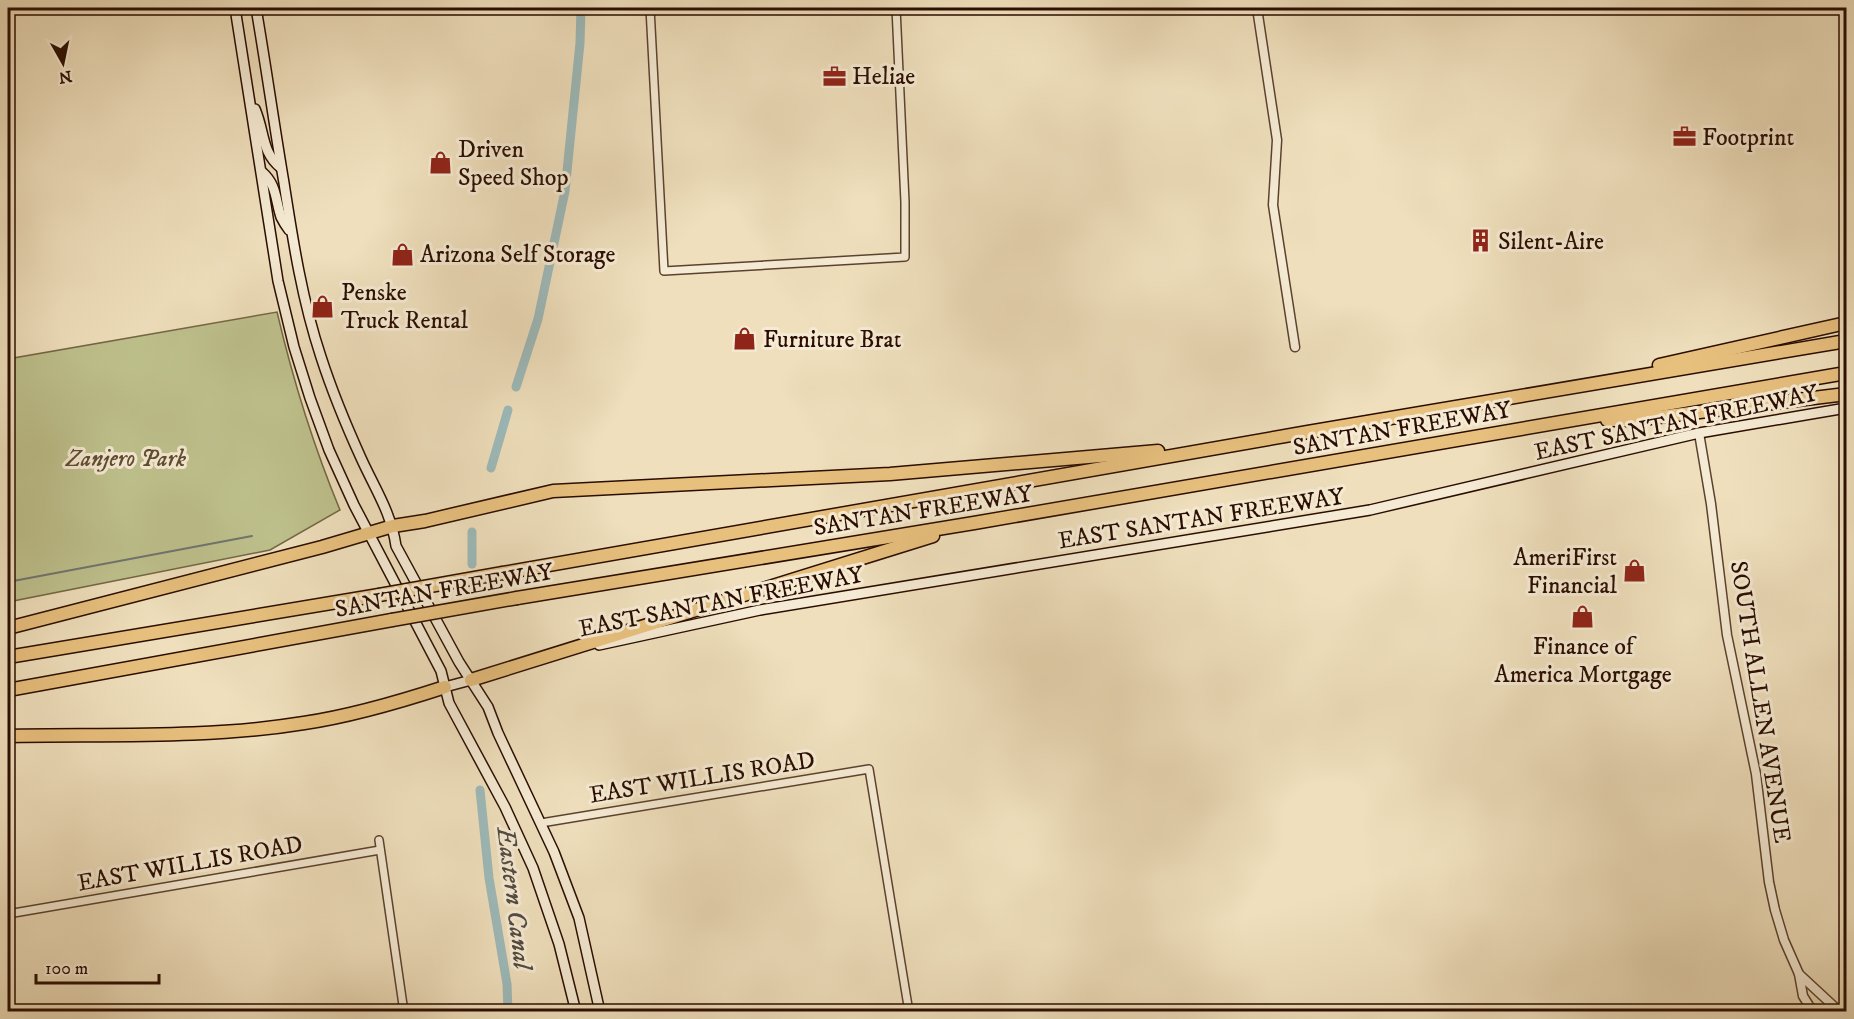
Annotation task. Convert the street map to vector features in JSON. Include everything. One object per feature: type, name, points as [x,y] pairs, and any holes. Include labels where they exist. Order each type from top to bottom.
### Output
[{"type":"highway","points":[[1544,392],[1594,377],[1738,348],[1846,323]]},
{"type":"highway","name":"SANTAN FREEWAY","points":[[8,657],[1846,341]]},
{"type":"highway","name":"SANTAN FREEWAY","points":[[8,690],[517,598],[974,523],[1846,373]]},
{"type":"highway","points":[[1570,421],[1634,420],[1846,394]]},
{"type":"highway","points":[[8,628],[322,547],[393,526],[425,521],[529,495],[559,490],[918,472],[1168,450],[1308,432]]},
{"type":"highway","points":[[471,680],[974,523]]},
{"type":"highway","points":[[8,736],[191,733],[276,727],[348,714],[416,697],[445,687]]},
{"type":"main road","points":[[235,8],[278,281],[294,347],[328,450],[368,533],[441,671],[449,703],[505,807],[532,868],[559,944],[576,1011]]},
{"type":"main road","points":[[256,8],[292,234],[308,314],[321,357],[362,460],[382,498],[393,526],[396,546],[459,662],[488,707],[566,880],[579,918],[600,1011]]},
{"type":"main road","points":[[249,96],[259,119],[268,153],[272,161],[281,168]]},
{"type":"main road","points":[[262,172],[273,185],[281,218],[292,234]]},
{"type":"main road","name":"EAST SANTAN FREEWAY","points":[[559,654],[760,610],[1371,510],[1699,433],[1846,408]]},
{"type":"main road","points":[[445,687],[471,680]]},
{"type":"street","points":[[650,8],[664,271],[905,257],[905,202],[896,8]]},
{"type":"street","points":[[1257,8],[1277,140],[1273,205],[1295,348]]},
{"type":"street","name":"SOUTH ALLEN AVENUE","points":[[1699,433],[1712,504],[1728,640],[1761,802],[1769,882],[1784,940],[1799,974],[1803,996],[1813,1011]]},
{"type":"street","name":"EAST WILLIS ROAD","points":[[541,823],[869,770],[909,1011]]},
{"type":"street","points":[[379,840],[404,1011]]},
{"type":"street","name":"EAST WILLIS ROAD","points":[[8,914],[380,850]]},
{"type":"street","name":"SOUTH ALLEN AVENUE","points":[[1799,974],[1840,1011]]},
{"type":"green space","name":"Zanjero Park","points":[[277,312],[304,412],[340,510],[270,550],[8,602],[8,359]]},
{"type":"waterway","name":"Eastern Canal","points":[[516,387],[538,319],[565,191],[580,43],[581,8]]},
{"type":"waterway","name":"Eastern Canal","points":[[491,468],[508,410]]},
{"type":"waterway","name":"Eastern Canal","points":[[472,532],[472,564]]},
{"type":"waterway","points":[[8,582],[252,536]]},
{"type":"waterway","name":"Eastern Canal","points":[[480,790],[489,878],[507,984],[508,1012]]},
{"type":"place","name":"Heliae","points":[[834,76]]},
{"type":"place","name":"Footprint","points":[[1684,137]]},
{"type":"place","name":"Driven Speed Shop","points":[[440,163]]},
{"type":"place","name":"Silent-Aire","points":[[1480,241]]},
{"type":"place","name":"Arizona Self Storage","points":[[402,254]]},
{"type":"place","name":"Penske Truck Rental","points":[[323,306]]},
{"type":"place","name":"Furniture Brat","points":[[745,339]]},
{"type":"place","name":"AmeriFirst Financial","points":[[1635,571]]},
{"type":"place","name":"Finance of America Mortgage","points":[[1583,616]]}]
